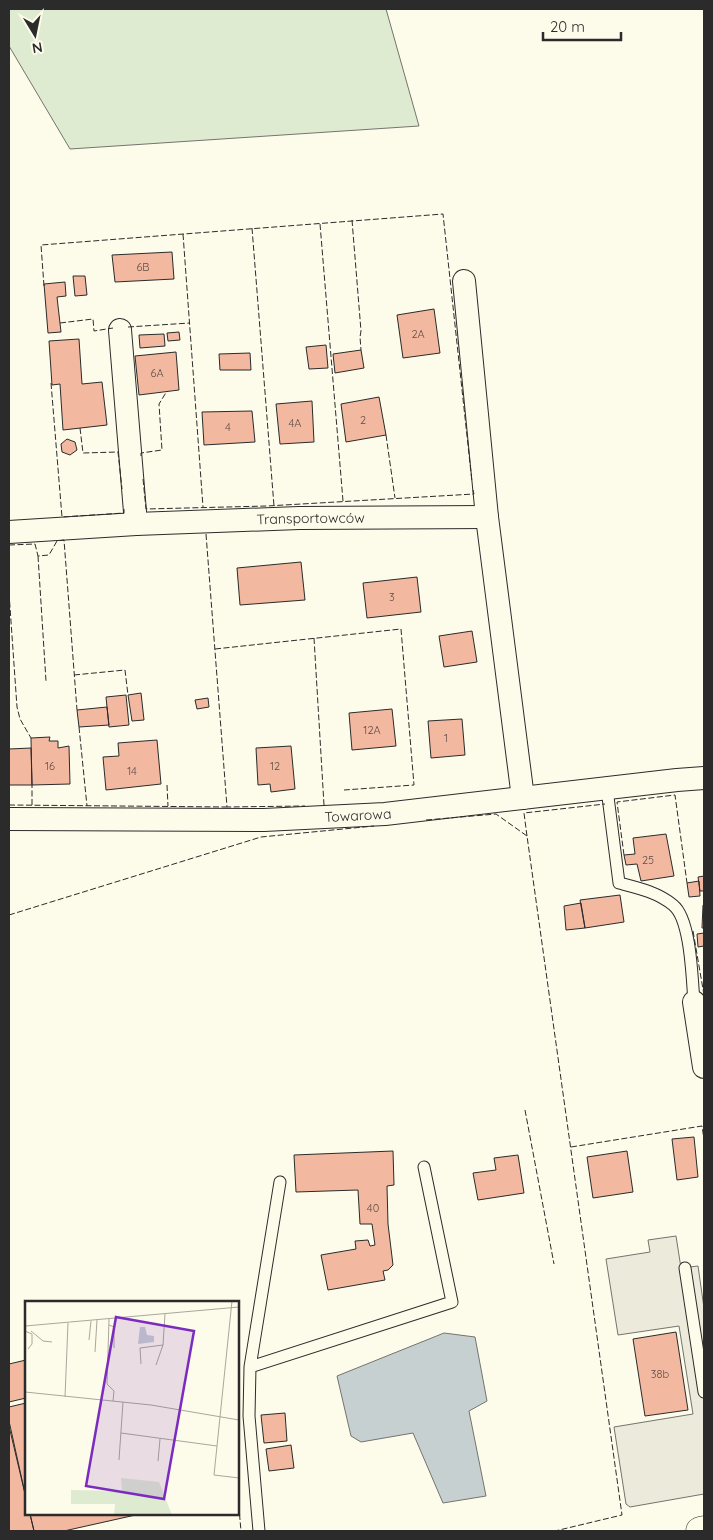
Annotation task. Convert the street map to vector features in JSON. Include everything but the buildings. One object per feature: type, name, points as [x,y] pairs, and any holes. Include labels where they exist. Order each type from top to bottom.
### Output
[{"type":"main road","points":[[700,1531],[704,1530]]},
{"type":"street","points":[[464,282],[487,517],[523,798]]},
{"type":"street","points":[[120,330],[136,524]]},
{"type":"street","name":"Transportowców","points":[[9,532],[136,524],[299,518],[487,517]]},
{"type":"street","name":"Towarowa","points":[[9,819],[264,820],[385,814],[704,778]]},
{"type":"street","points":[[694,1002],[704,1067]]},
{"type":"lane","points":[[607,789],[619,883],[653,892],[674,906],[683,919],[687,936],[694,1002]]},
{"type":"lane","points":[[250,1367],[452,1302],[424,1167]]},
{"type":"lane","points":[[259,1531],[249,1416],[250,1367],[280,1182]]},
{"type":"lane","points":[[685,1268],[704,1392]]},
{"type":"green space","points":[[9,9],[386,9],[419,126],[70,149],[9,46]]},
{"type":"shaded area","points":[[676,1236],[681,1268],[698,1266],[704,1308],[704,1494],[630,1507],[626,1504],[614,1427],[693,1414],[679,1326],[618,1335],[606,1259],[650,1252],[648,1240]]},
{"type":"shaded area","points":[[444,1333],[475,1337],[487,1401],[469,1411],[486,1496],[443,1503],[413,1433],[361,1442],[351,1436],[337,1376]]},
{"type":"fence","points":[[44,286],[41,245],[443,214],[472,482]]},
{"type":"fence","points":[[352,220],[361,350]]},
{"type":"fence","points":[[320,224],[343,501]]},
{"type":"fence","points":[[252,228],[274,506]]},
{"type":"fence","points":[[183,234],[203,507]]},
{"type":"fence","points":[[60,323],[93,319],[94,331],[113,328]]},
{"type":"fence","points":[[128,327],[190,323]]},
{"type":"fence","points":[[51,383],[62,517],[124,513],[124,509]]},
{"type":"fence","points":[[141,456],[141,453],[162,450],[159,404],[167,391]]},
{"type":"fence","points":[[80,428],[83,453],[118,452],[122,489]]},
{"type":"fence","points":[[386,435],[395,498]]},
{"type":"fence","points":[[143,479],[146,509],[267,506],[474,494],[473,490]]},
{"type":"fence","points":[[206,534],[227,807],[305,806]]},
{"type":"fence","points":[[9,545],[35,544],[38,556],[49,555],[57,541],[64,540],[77,710]]},
{"type":"fence","points":[[38,556],[46,681]]},
{"type":"fence","points":[[9,593],[17,707],[20,719],[31,738]]},
{"type":"fence","points":[[215,649],[401,629],[414,785],[344,790]]},
{"type":"fence","points":[[314,638],[324,805]]},
{"type":"fence","points":[[74,675],[125,670],[128,695]]},
{"type":"fence","points":[[79,727],[87,806]]},
{"type":"fence","points":[[32,785],[32,805]]},
{"type":"fence","points":[[167,785],[168,806]]},
{"type":"fence","points":[[624,855],[617,802],[675,795],[687,883]]},
{"type":"fence","points":[[527,836],[524,813],[605,804]]},
{"type":"fence","points":[[9,805],[227,807]]},
{"type":"fence","points":[[426,820],[496,814],[527,836],[622,1515],[555,1531]]},
{"type":"fence","points":[[9,915],[261,837],[374,826]]},
{"type":"fence","points":[[693,931],[704,995]]},
{"type":"fence","points":[[525,1110],[554,1264]]},
{"type":"fence","points":[[571,1147],[702,1126],[704,1139]]},
{"type":"fence","points":[[239,1508],[241,1531]]}]
